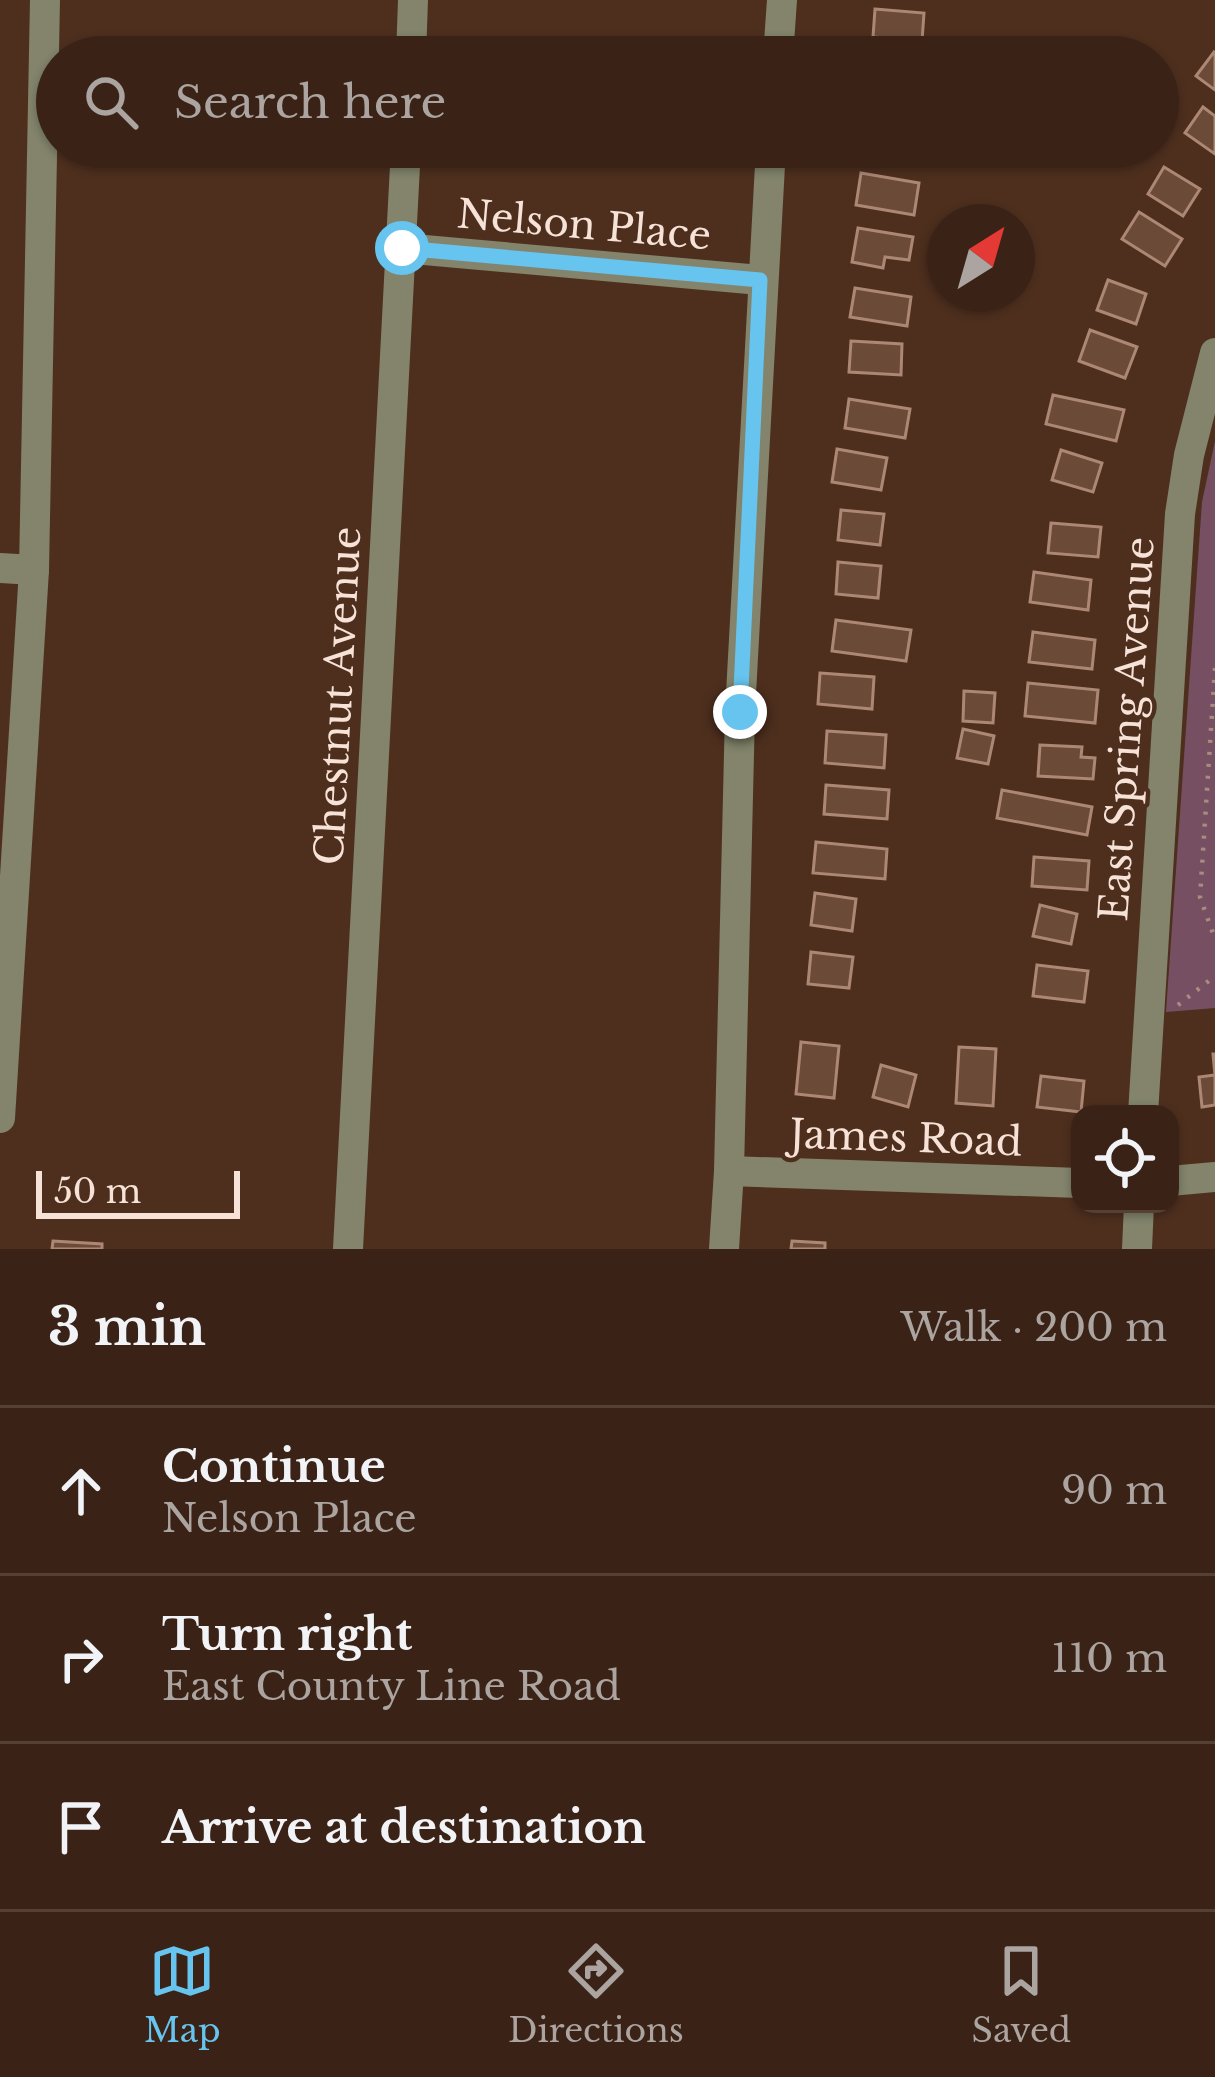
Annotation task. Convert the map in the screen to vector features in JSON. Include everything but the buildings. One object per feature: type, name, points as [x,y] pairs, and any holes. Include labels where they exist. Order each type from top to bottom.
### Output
[{"type":"street","points":[[44,36],[45,0]]},
{"type":"street","points":[[412,36],[413,0]]},
{"type":"street","points":[[779,36],[782,0]]},
{"type":"street","points":[[0,1118],[34,570],[42,168]]},
{"type":"street","name":"Chestnut Avenue","points":[[348,1249],[405,168]]},
{"type":"street","points":[[724,1249],[730,1171],[740,712],[769,168]]},
{"type":"street","name":"Nelson Place","points":[[402,248],[760,280]]},
{"type":"street","name":"East Spring Avenue","points":[[1144,1105],[1180,514],[1199,409],[1215,353]]},
{"type":"street","points":[[0,568],[34,570]]},
{"type":"street","name":"James Road","points":[[730,1171],[1071,1183]]},
{"type":"street","points":[[1179,1180],[1215,1178]]},
{"type":"street","points":[[1137,1249],[1139,1213]]},
{"type":"path","points":[[1215,668],[1200,897],[1215,939]]},
{"type":"path","points":[[1173,1015],[1187,995],[1215,976]]},
{"type":"shaded area","points":[[1215,441],[1215,1008],[1166,1012],[1202,502]]},
{"type":"route","points":[[402,248],[760,280],[740,712]]}]
